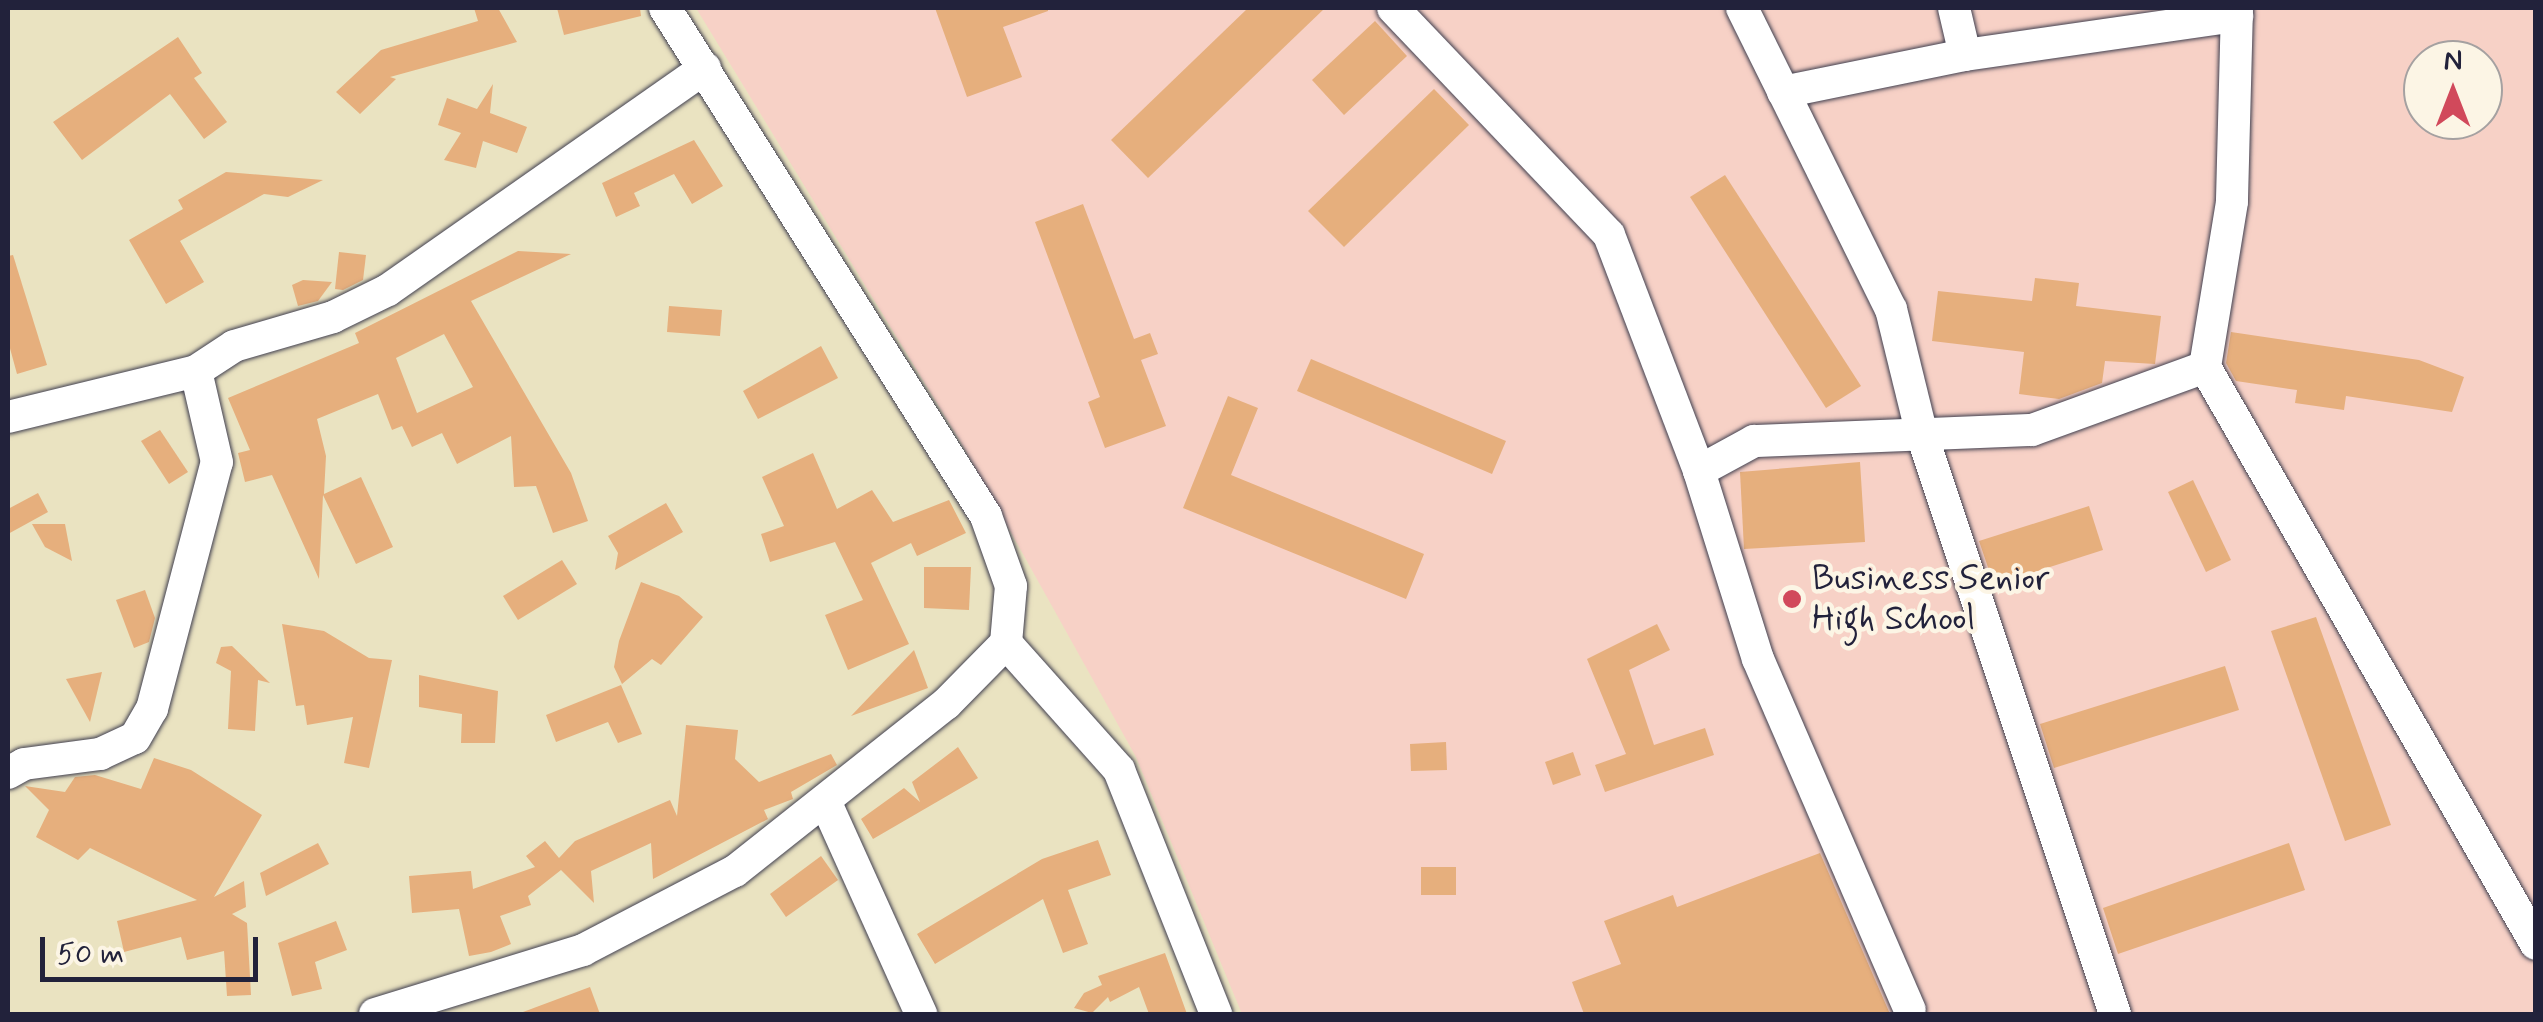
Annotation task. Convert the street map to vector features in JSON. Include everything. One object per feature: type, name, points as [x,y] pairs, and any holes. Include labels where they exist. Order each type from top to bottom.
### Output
[{"type":"street","points":[[375,1014],[457,1004],[583,950],[735,871],[946,704],[1006,643],[1012,586],[986,516],[665,8]]},
{"type":"street","points":[[1393,8],[1609,236],[1699,471],[1758,659],[1910,1010]]},
{"type":"street","points":[[1742,8],[1892,309],[1922,435],[2115,1014]]},
{"type":"street","points":[[1954,8],[1965,55]]},
{"type":"street","points":[[1782,92],[1965,55],[2238,12],[2232,202],[2205,367],[2536,944]]},
{"type":"street","points":[[8,417],[196,371],[234,346],[333,317],[388,290],[705,68]]},
{"type":"street","points":[[1699,471],[1754,441],[2032,430],[2205,367]]},
{"type":"street","points":[[8,773],[24,764],[100,754],[135,738],[152,708],[218,462],[196,371]]},
{"type":"street","points":[[1006,643],[1119,770],[1216,1014]]},
{"type":"street","points":[[825,801],[921,1014]]},
{"type":"shaded area","name":"Business Senior High School","points":[[696,8],[2535,8],[2535,1014],[1242,1014],[1136,757],[960,441]]},
{"type":"building","points":[[474,8],[498,8],[517,42],[390,77],[396,79],[360,114],[336,92],[381,50],[478,21]]},
{"type":"building","points":[[557,8],[640,8],[641,16],[564,35]]},
{"type":"building","points":[[935,8],[1048,11],[1003,27],[1022,77],[967,97]]},
{"type":"building","points":[[1248,8],[1325,8],[1148,178],[1111,140]]},
{"type":"building","points":[[1375,21],[1407,56],[1344,115],[1312,80]]},
{"type":"building","points":[[178,37],[202,73],[194,78],[227,122],[204,139],[170,94],[82,160],[53,122]]},
{"type":"building","points":[[493,84],[490,113],[527,127],[517,153],[483,141],[476,168],[444,160],[461,133],[438,125],[447,98],[477,109]]},
{"type":"building","points":[[1434,89],[1469,125],[1344,247],[1308,211]]},
{"type":"building","points":[[694,140],[723,186],[692,204],[674,174],[634,193],[640,206],[616,217],[602,183]]},
{"type":"building","points":[[226,172],[323,180],[288,197],[264,194],[180,241],[204,282],[166,304],[129,240],[183,209],[178,200]]},
{"type":"building","points":[[1725,175],[1861,386],[1826,408],[1690,197]]},
{"type":"building","points":[[1083,204],[1134,339],[1150,333],[1158,354],[1141,360],[1166,426],[1105,448],[1088,402],[1100,397],[1035,222]]},
{"type":"building","points":[[518,251],[571,254],[471,301],[571,473],[588,521],[553,533],[536,486],[514,487],[511,436],[457,464],[442,433],[412,447],[402,426],[392,430],[378,394],[317,419],[326,456],[324,494],[361,477],[393,547],[356,564],[323,495],[319,579],[272,475],[245,482],[238,453],[250,450],[228,398],[359,343],[355,333]],"holes":[[[444,334],[473,387],[417,413],[396,358]]]},
{"type":"building","points":[[339,252],[366,255],[363,280],[343,290],[335,289]]},
{"type":"building","points":[[13,255],[47,365],[17,374],[8,341],[8,256]]},
{"type":"building","points":[[2035,278],[2079,283],[2076,306],[2161,316],[2155,364],[2105,361],[2102,383],[2059,399],[2019,394],[2024,352],[1932,341],[1938,291],[2032,301]]},
{"type":"building","points":[[303,280],[332,282],[318,301],[298,306],[292,285]]},
{"type":"building","points":[[669,306],[722,310],[720,336],[667,332]]},
{"type":"building","points":[[2231,332],[2419,360],[2464,377],[2452,412],[2346,396],[2344,410],[2295,403],[2297,390],[2236,381],[2226,363]]},
{"type":"building","points":[[821,346],[838,378],[758,419],[743,391]]},
{"type":"building","points":[[1311,359],[1506,441],[1492,474],[1297,391]]},
{"type":"building","points":[[1228,396],[1258,408],[1231,475],[1424,554],[1406,599],[1183,508]]},
{"type":"building","points":[[160,430],[188,472],[169,484],[141,441]]},
{"type":"building","points":[[813,453],[837,509],[872,490],[893,522],[949,500],[966,533],[917,556],[911,543],[871,563],[909,644],[848,670],[825,615],[863,600],[835,542],[770,562],[761,534],[784,526],[762,477]]},
{"type":"building","points":[[1860,462],[1865,542],[1744,549],[1740,472]]},
{"type":"building","points":[[2193,480],[2231,560],[2206,572],[2168,492]]},
{"type":"building","points":[[38,493],[48,512],[8,534],[8,509]]},
{"type":"building","points":[[666,503],[683,532],[615,570],[618,553],[608,536]]},
{"type":"building","points":[[2089,506],[2103,550],[1994,585],[1979,541]]},
{"type":"building","points":[[32,524],[65,524],[72,561],[45,547]]},
{"type":"building","points":[[562,560],[577,584],[518,620],[503,596]]},
{"type":"building","points":[[924,567],[971,567],[969,610],[924,608]]},
{"type":"building","points":[[641,582],[679,596],[703,617],[661,665],[652,659],[622,684],[614,667],[619,641]]},
{"type":"building","points":[[145,590],[155,618],[149,642],[134,648],[116,600]]},
{"type":"building","points":[[2316,617],[2391,825],[2345,841],[2271,631]]},
{"type":"building","points":[[282,624],[324,631],[369,658],[392,660],[369,768],[344,763],[353,717],[307,725],[304,705],[296,706]]},
{"type":"building","points":[[1657,624],[1670,650],[1629,670],[1654,745],[1705,728],[1714,755],[1605,792],[1595,765],[1626,754],[1587,659]]},
{"type":"building","points":[[232,646],[270,683],[258,680],[255,731],[228,729],[231,671],[216,663],[221,647]]},
{"type":"building","points":[[914,650],[928,688],[851,716]]},
{"type":"building","points":[[2225,666],[2239,710],[2054,768],[2040,724]]},
{"type":"building","points":[[102,672],[90,722],[66,679]]},
{"type":"building","points":[[419,675],[498,691],[495,743],[461,743],[462,714],[419,707]]},
{"type":"building","points":[[621,685],[642,734],[618,743],[608,722],[556,742],[546,715]]},
{"type":"building","points":[[686,725],[738,730],[735,759],[759,782],[831,754],[837,765],[791,792],[793,799],[764,810],[768,819],[653,879],[651,843],[591,871],[594,903],[561,870],[528,896],[531,905],[500,916],[511,944],[491,952],[469,956],[459,909],[412,913],[409,876],[471,871],[473,889],[535,867],[526,856],[545,841],[559,858],[575,841],[670,800],[677,816]]},
{"type":"building","points":[[1446,742],[1447,770],[1411,771],[1410,744]]},
{"type":"building","points":[[958,747],[978,778],[873,839],[861,819],[904,788],[920,802],[912,782]]},
{"type":"building","points":[[1573,752],[1581,775],[1553,785],[1545,762]]},
{"type":"building","points":[[154,758],[191,770],[262,815],[214,897],[244,881],[246,907],[232,914],[247,923],[251,995],[227,996],[224,951],[187,960],[181,937],[124,952],[117,921],[197,900],[90,848],[78,860],[36,837],[49,810],[25,786],[65,792],[75,777],[95,775],[141,789]]},
{"type":"building","points":[[1098,840],[1111,875],[1068,890],[1088,944],[1063,953],[1043,899],[935,964],[917,934],[1042,859]]},
{"type":"building","points":[[318,843],[329,864],[266,896],[260,873]]},
{"type":"building","points":[[2289,843],[2305,890],[2118,954],[2103,908]]},
{"type":"building","points":[[1820,853],[1890,1014],[1584,1014],[1572,982],[1621,964],[1604,921],[1673,895],[1677,907]]},
{"type":"building","points":[[821,856],[838,880],[786,917],[770,894]]},
{"type":"building","points":[[1421,867],[1456,867],[1456,895],[1421,895]]},
{"type":"building","points":[[336,921],[347,950],[315,962],[322,989],[292,996],[278,943]]},
{"type":"building","points":[[1165,953],[1187,1014],[1149,1014],[1139,987],[1110,1002],[1108,997],[1092,1013],[1074,1008],[1084,993],[1102,985],[1098,976]]},
{"type":"building","points":[[590,987],[600,1014],[523,1012]]},
{"type":"place","name":"Business Senior High School","points":[[1792,599]]}]
